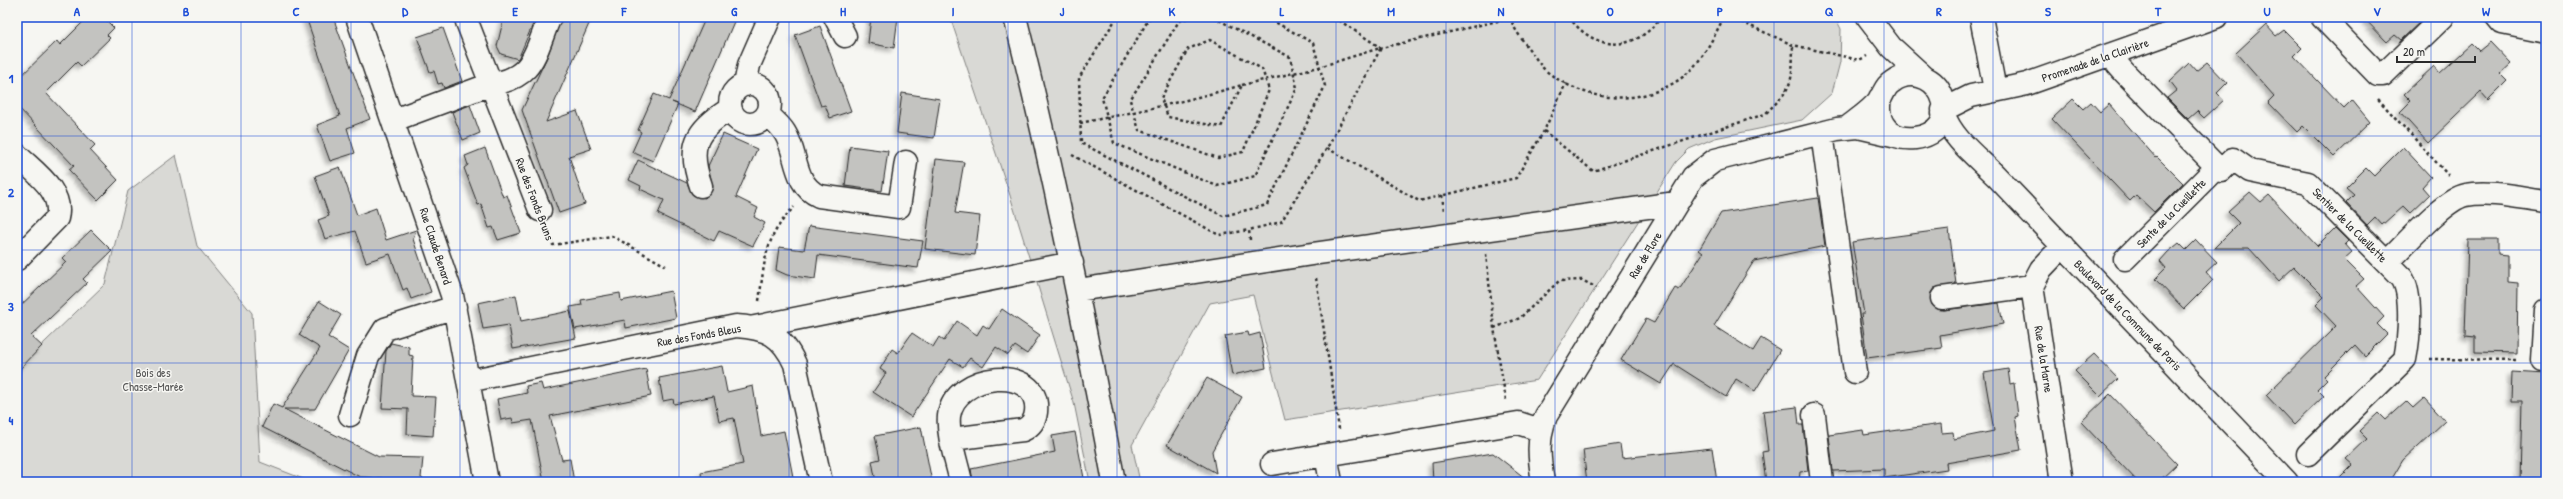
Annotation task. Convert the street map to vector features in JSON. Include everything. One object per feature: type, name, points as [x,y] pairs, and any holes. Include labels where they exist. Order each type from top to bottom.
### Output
[{"type":"street","name":"Rue Claude Benard","points":[[357,17],[394,120],[455,307],[487,482]]},
{"type":"street","points":[[394,120],[491,84],[514,79],[529,67],[550,17]]},
{"type":"street","points":[[701,186],[693,164],[695,147],[703,131],[712,121],[730,109],[733,94],[745,84],[749,65],[770,17]]},
{"type":"street","points":[[835,17],[845,36]]},
{"type":"street","points":[[1015,17],[1046,140],[1078,290],[1114,482]]},
{"type":"street","points":[[1981,17],[1995,90]]},
{"type":"street","name":"Promenade de la Clairière","points":[[1943,112],[1971,96],[2027,84],[2116,54],[2216,17]]},
{"type":"street","points":[[2322,17],[2378,75],[2383,75],[2443,17]]},
{"type":"street","points":[[2497,17],[2502,23],[2546,32]]},
{"type":"street","name":"Rue des Fonds Bruns","points":[[468,20],[540,210]]},
{"type":"street","points":[[1876,32],[1904,61],[1928,80],[1942,97],[1943,112],[1934,130],[1922,138],[1909,140],[1897,136],[1887,128],[1880,117],[1887,73],[1876,32]]},
{"type":"street","points":[[2116,54],[2117,64],[2124,72],[2217,167]]},
{"type":"street","points":[[1883,93],[1901,76],[1913,75],[1928,80]]},
{"type":"street","name":"Promenade de la Clairière","points":[[1928,80],[1952,94],[1971,96]]},
{"type":"street","points":[[730,109],[740,122],[748,124],[756,124],[768,114],[771,107],[767,92],[753,84],[745,84]]},
{"type":"street","name":"Rue de Flore","points":[[1848,127],[1883,93]]},
{"type":"street","name":"Boulevard de la Commune de Paris","points":[[1943,112],[1951,130],[1968,150],[1988,168],[2063,246],[2287,482]]},
{"type":"street","points":[[768,114],[786,134],[801,179],[811,192],[819,196],[899,207],[906,162]]},
{"type":"street","name":"Rue de Flore","points":[[1543,482],[1539,454],[1540,430],[1565,383],[1619,300],[1693,177],[1715,160],[1848,127],[1870,128],[1897,136]]},
{"type":"street","points":[[1822,133],[1854,372]]},
{"type":"street","name":"Boulevard de la Commune de Paris","points":[[1922,138],[1940,141],[1968,150]]},
{"type":"street","points":[[17,155],[55,194],[59,209],[57,218],[17,259]]},
{"type":"street","name":"Sentier de la Cueillette","points":[[2217,167],[2221,171],[2233,159],[2250,172],[2308,184],[2387,262],[2407,287],[2408,345],[2405,359]]},
{"type":"street","name":"Sente de la Cueillette","points":[[2125,259],[2217,167]]},
{"type":"street","points":[[2387,262],[2446,205],[2466,195],[2546,201]]},
{"type":"street","points":[[1078,290],[1312,254],[1676,203]]},
{"type":"street","points":[[1942,298],[2032,286],[2041,269],[2063,246]]},
{"type":"street","points":[[754,327],[1072,263]]},
{"type":"street","name":"Rue de la Marne","points":[[2032,286],[2062,482]]},
{"type":"street","points":[[350,415],[368,356],[385,329],[455,307]]},
{"type":"street","points":[[2543,360],[2546,310]]},
{"type":"street","name":"Rue des Fonds Bleus","points":[[468,381],[736,326],[754,327],[777,337],[788,347],[795,364],[821,482]]},
{"type":"street","points":[[2308,454],[2405,359]]},
{"type":"street","points":[[1814,415],[1822,482]]},
{"type":"street","points":[[1272,464],[1518,424],[1540,430]]},
{"type":"street","points":[[952,438],[961,482]]},
{"type":"street","points":[[1331,482],[1334,454]]},
{"type":"path","points":[[1117,17],[1079,78],[1081,143],[1223,216],[1267,205],[1325,86],[1313,43],[1266,17]]},
{"type":"path","points":[[1150,17],[1102,98],[1114,144],[1217,186],[1255,176],[1297,88],[1290,57],[1213,17]]},
{"type":"path","points":[[1190,17],[1179,21],[1130,100],[1140,130],[1218,158],[1243,152],[1269,90],[1262,69],[1210,40],[1188,49],[1161,98],[1168,118],[1221,127],[1242,85]]},
{"type":"path","points":[[1334,17],[1381,48]]},
{"type":"path","points":[[1080,123],[1164,106],[1293,72],[1319,67],[1381,48],[1515,17]]},
{"type":"path","points":[[1569,17],[1592,39],[1625,45],[1646,36],[1661,17]]},
{"type":"path","points":[[1510,18],[1522,40],[1545,69],[1576,90],[1602,97],[1639,96],[1671,85],[1700,62],[1724,17]]},
{"type":"path","points":[[1730,17],[1793,45],[1859,60],[1876,32]]},
{"type":"path","points":[[1544,131],[1593,171],[1765,114],[1783,97],[1792,82],[1793,45]]},
{"type":"path","points":[[1046,140],[1219,235],[1249,230],[1281,222],[1327,148],[1381,48]]},
{"type":"path","points":[[2378,75],[2371,91],[2466,195]]},
{"type":"path","points":[[1327,148],[1419,201],[1516,178],[1544,131],[1566,83]]},
{"type":"path","points":[[754,327],[769,239],[779,223],[811,192]]},
{"type":"path","name":"Rue des Fonds Bruns","points":[[540,210],[553,245],[612,236],[666,266]]},
{"type":"path","points":[[1249,230],[1252,264]]},
{"type":"path","points":[[1484,231],[1494,328],[1504,396],[1518,424]]},
{"type":"path","points":[[1312,254],[1334,454]]},
{"type":"path","points":[[1494,328],[1520,318],[1559,282],[1582,280],[1619,300]]},
{"type":"path","points":[[2405,359],[2543,360]]},
{"type":"green space","points":[[950,17],[1835,17],[1841,29],[1840,62],[1832,93],[1802,120],[1715,138],[1689,149],[1676,162],[1537,380],[1285,420],[1253,295],[1210,303],[1132,445],[1140,482],[1090,482],[1074,403],[1008,189]]},
{"type":"green space","name":"Bois des Chasse-Marée","points":[[176,155],[197,246],[252,313],[260,462],[311,482],[17,482],[17,369],[105,284],[128,191]]},
{"type":"building","points":[[88,17],[103,17],[114,28],[107,35],[110,38],[81,66],[77,62],[46,93],[95,145],[90,150],[118,180],[98,200],[69,170],[74,166],[17,106],[17,80],[57,41],[60,45]]},
{"type":"building","points":[[306,17],[333,17],[370,119],[347,128],[355,153],[330,161],[317,125],[340,116]]},
{"type":"building","points":[[504,17],[536,17],[518,59],[501,54],[497,46]]},
{"type":"building","points":[[562,17],[592,17],[546,122],[577,111],[591,149],[569,156],[585,204],[559,213],[522,110],[547,57]]},
{"type":"building","points":[[706,17],[736,17],[695,112],[678,105],[653,161],[632,152],[641,132],[638,130],[654,94],[669,100]]},
{"type":"building","points":[[871,17],[898,17],[894,48],[868,43]]},
{"type":"building","points":[[2363,17],[2425,17],[2401,40],[2395,35],[2387,42]]},
{"type":"building","points":[[2266,25],[2276,36],[2284,30],[2302,48],[2294,56],[2344,108],[2352,100],[2370,122],[2334,157],[2303,126],[2297,132],[2268,102],[2274,96],[2236,53]]},
{"type":"building","points":[[820,26],[851,111],[830,118],[825,105],[821,106],[795,35]]},
{"type":"building","points":[[443,28],[462,81],[444,88],[442,83],[438,84],[434,71],[430,72],[417,37]]},
{"type":"building","points":[[2490,42],[2511,64],[2500,74],[2507,81],[2488,100],[2481,92],[2428,143],[2400,112],[2411,101],[2404,94],[2434,66],[2440,73],[2472,44],[2479,51]]},
{"type":"building","points":[[2207,62],[2227,83],[2217,93],[2224,100],[2204,118],[2197,111],[2188,119],[2167,98],[2177,90],[2170,81],[2189,63],[2196,71]]},
{"type":"building","points":[[902,93],[940,99],[934,138],[897,133]]},
{"type":"building","points":[[2073,99],[2083,109],[2091,102],[2100,112],[2109,104],[2156,158],[2157,157],[2183,183],[2154,212],[2136,195],[2130,201],[2052,119]]},
{"type":"building","points":[[470,105],[480,133],[463,140],[452,112]]},
{"type":"building","points":[[723,134],[757,149],[736,197],[758,208],[754,217],[765,223],[753,246],[719,231],[714,241],[658,214],[664,200],[640,189],[641,186],[629,180],[638,160],[687,183],[693,195],[705,198],[713,188],[708,166]]},
{"type":"building","points":[[850,146],[888,151],[882,191],[845,186]]},
{"type":"building","points":[[2403,147],[2431,177],[2422,187],[2429,195],[2410,213],[2403,206],[2382,225],[2375,217],[2367,225],[2346,203],[2354,195],[2346,188],[2366,168],[2374,176]]},
{"type":"building","points":[[485,148],[503,197],[507,195],[521,233],[498,240],[493,227],[489,228],[481,204],[478,205],[464,168],[468,165],[465,156]]},
{"type":"building","points":[[936,159],[964,162],[955,213],[980,216],[975,255],[925,249]]},
{"type":"building","points":[[340,167],[357,215],[376,208],[386,240],[416,230],[413,239],[431,292],[411,299],[407,288],[403,290],[390,254],[366,262],[355,231],[325,239],[318,220],[329,216],[315,176]]},
{"type":"building","points":[[2250,192],[2261,202],[2269,195],[2317,246],[2335,228],[2348,241],[2345,244],[2352,252],[2344,259],[2364,279],[2356,286],[2384,317],[2377,324],[2387,334],[2365,356],[2355,345],[2324,376],[2327,379],[2317,389],[2324,396],[2294,425],[2266,395],[2336,326],[2316,305],[2324,297],[2294,267],[2279,281],[2249,248],[2214,248],[2239,223],[2228,212]]},
{"type":"building","points":[[1818,198],[1825,246],[1754,261],[1714,326],[1753,351],[1761,338],[1780,350],[1755,391],[1736,379],[1726,397],[1674,364],[1661,384],[1621,360],[1646,319],[1654,323],[1675,288],[1679,290],[1703,253],[1699,250],[1721,213]]},
{"type":"building","points":[[809,226],[923,241],[918,268],[818,255],[815,279],[787,275],[776,270],[779,247],[804,250]]},
{"type":"building","points":[[1949,229],[1956,284],[1934,288],[1930,294],[1932,305],[1944,310],[1999,303],[2003,324],[1940,335],[1942,348],[1867,358],[1861,314],[1864,314],[1852,242]]},
{"type":"building","points":[[91,230],[112,251],[83,279],[87,283],[31,336],[42,346],[17,372],[17,309],[66,262],[62,258]]},
{"type":"building","points":[[2468,239],[2498,239],[2498,254],[2508,255],[2508,282],[2518,283],[2517,353],[2475,352],[2475,337],[2465,336]]},
{"type":"building","points":[[2196,240],[2217,262],[2206,272],[2213,280],[2184,309],[2155,279],[2166,268],[2160,261],[2168,252],[2179,243],[2186,250]]},
{"type":"building","points":[[671,291],[676,318],[626,328],[625,320],[575,329],[570,307],[582,305],[581,300],[620,293],[621,301]]},
{"type":"building","points":[[516,295],[521,321],[570,311],[576,338],[513,349],[509,325],[483,329],[478,303]]},
{"type":"building","points":[[319,301],[341,315],[328,337],[349,350],[315,409],[284,409],[379,457],[423,458],[421,478],[428,481],[382,482],[382,478],[360,477],[262,427],[273,404],[282,408],[320,348],[299,335]]},
{"type":"building","points":[[1002,309],[1040,335],[1027,354],[1015,346],[1008,355],[996,347],[983,367],[970,358],[963,367],[950,359],[911,417],[873,392],[886,373],[880,369],[892,349],[898,353],[912,333],[933,347],[939,337],[944,341],[957,321],[977,335],[983,325],[989,329]]},
{"type":"building","points":[[1248,332],[1249,336],[1260,333],[1266,368],[1232,375],[1225,336]]},
{"type":"building","points":[[391,343],[409,347],[409,355],[413,356],[411,396],[436,397],[433,436],[407,434],[408,409],[382,408],[386,351]]},
{"type":"building","points":[[2094,354],[2118,379],[2100,396],[2075,371]]},
{"type":"building","points":[[722,366],[727,392],[753,386],[761,436],[784,431],[794,482],[702,482],[701,472],[743,464],[734,418],[719,421],[714,396],[674,404],[673,399],[663,401],[659,378]]},
{"type":"building","points":[[646,369],[651,396],[550,416],[562,460],[570,459],[574,482],[544,482],[532,420],[513,423],[512,418],[501,420],[497,399],[527,393],[526,386],[541,383],[543,390]]},
{"type":"building","points":[[2008,369],[2010,384],[2014,383],[2018,416],[2015,417],[2021,450],[1946,463],[1947,469],[1884,478],[1884,469],[1833,471],[1829,435],[1863,430],[1864,435],[1941,424],[1942,433],[1953,432],[1954,439],[1994,431],[1984,373]]},
{"type":"building","points":[[2512,372],[2546,374],[2546,482],[2520,482],[2522,401],[2511,401]]},
{"type":"building","points":[[1207,378],[1242,397],[1212,451],[1216,473],[1167,445]]},
{"type":"building","points":[[2110,394],[2177,464],[2158,482],[2138,482],[2081,422]]},
{"type":"building","points":[[2424,398],[2445,421],[2403,460],[2390,482],[2336,482],[2353,465],[2346,459],[2367,439],[2359,431],[2378,413],[2385,420],[2406,401],[2413,408]]},
{"type":"building","points":[[1797,407],[1799,425],[1803,425],[1808,471],[1800,472],[1799,482],[1766,482],[1762,452],[1768,451],[1763,411]]},
{"type":"building","points":[[921,427],[932,482],[876,482],[872,461],[880,459],[875,436]]},
{"type":"building","points":[[1075,432],[1084,478],[1063,482],[973,482],[971,469],[1055,452],[1052,436]]},
{"type":"building","points":[[1620,444],[1622,458],[1712,448],[1717,482],[1587,482],[1583,450]]},
{"type":"building","points":[[1493,453],[1530,482],[1433,482],[1432,463]]}]
